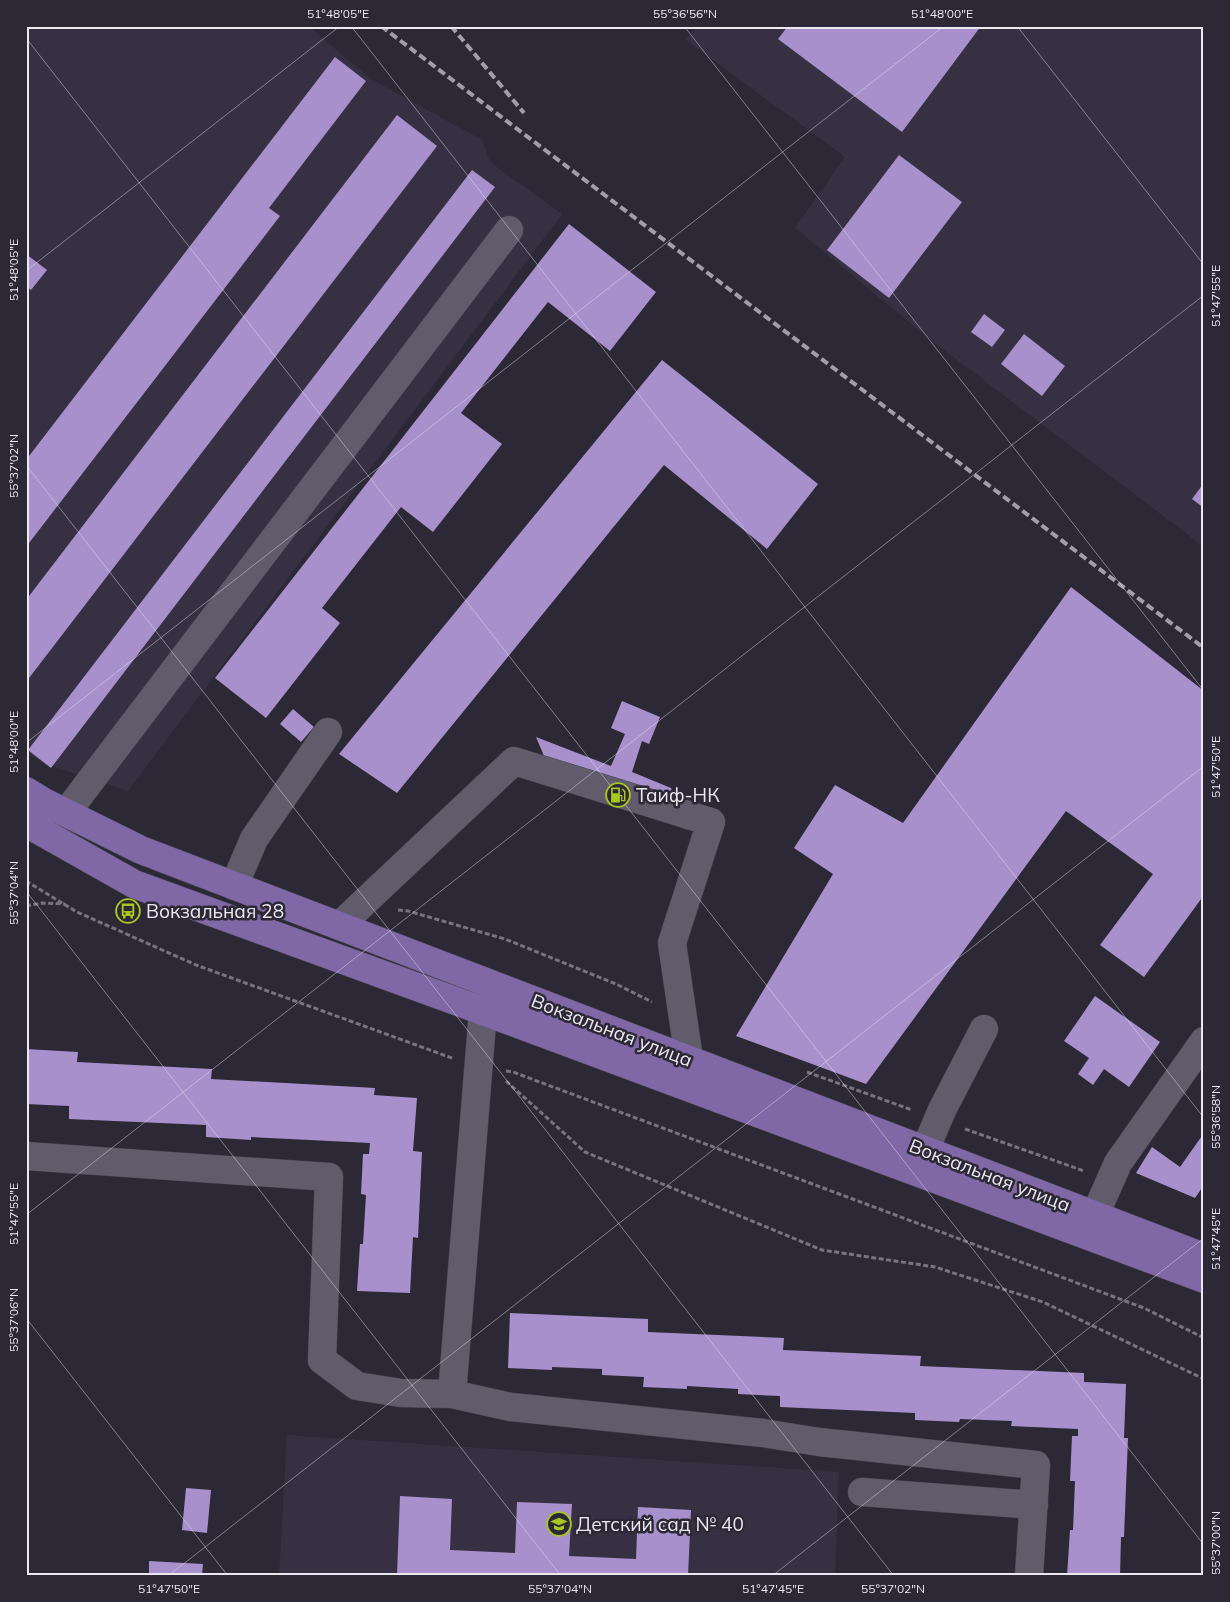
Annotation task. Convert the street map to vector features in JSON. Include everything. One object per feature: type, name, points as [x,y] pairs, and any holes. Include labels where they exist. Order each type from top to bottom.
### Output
[{"type":"main road","name":"Вокзальная улица","points":[[26,791],[140,850],[1204,1257]]},
{"type":"main road","name":"Вокзальная улица","points":[[26,823],[134,884],[483,1011],[1204,1279]]},
{"type":"lane","points":[[66,813],[509,230]]},
{"type":"lane","points":[[234,886],[254,839],[328,732]]},
{"type":"lane","points":[[339,926],[514,761],[710,822],[672,943],[688,1059]]},
{"type":"lane","points":[[452,1394],[483,1011],[489,983]]},
{"type":"lane","points":[[925,1150],[942,1110],[984,1030]]},
{"type":"lane","points":[[1095,1215],[1118,1163],[1204,1041]]},
{"type":"lane","points":[[26,1156],[329,1176],[322,1360],[357,1386],[401,1393],[452,1394],[511,1407],[763,1433],[819,1442],[1036,1464],[1029,1576]]},
{"type":"lane","points":[[862,1492],[1034,1505]]},
{"type":"path","points":[[26,881],[77,912],[196,965],[504,1079],[584,1152],[822,1250],[936,1267],[1043,1302],[1204,1379]]},
{"type":"path","points":[[26,906],[42,903],[66,904]]},
{"type":"path","points":[[478,1068],[513,1072],[1144,1308],[1204,1338]]},
{"type":"shaded area","points":[[26,26],[308,26],[371,79],[482,140],[490,162],[562,214],[128,791],[43,763],[26,753]]},
{"type":"shaded area","points":[[696,26],[1204,26],[1204,547],[931,340],[795,228],[845,157],[686,40]]},
{"type":"shaded area","name":"Детский сад № 40","points":[[287,1435],[839,1472],[835,1576],[279,1576]]},
{"type":"building","points":[[788,26],[981,26],[902,132],[778,39]]},
{"type":"building","points":[[335,57],[366,81],[269,208],[280,216],[26,547],[26,460]]},
{"type":"building","points":[[397,115],[437,146],[26,682],[26,600]]},
{"type":"building","points":[[899,155],[962,202],[889,298],[827,250]]},
{"type":"building","points":[[472,170],[495,187],[51,768],[28,750]]},
{"type":"building","points":[[569,224],[656,292],[610,351],[548,302],[461,413],[502,444],[433,532],[401,507],[322,608],[340,623],[266,718],[215,678]]},
{"type":"building","points":[[26,254],[47,270],[31,290],[26,286]]},
{"type":"building","points":[[984,314],[1005,330],[992,347],[971,332]]},
{"type":"building","points":[[1024,334],[1065,366],[1042,396],[1001,364]]},
{"type":"building","points":[[662,360],[818,484],[767,549],[664,465],[397,793],[339,754]]},
{"type":"building","points":[[1204,483],[1204,508],[1192,499]]},
{"type":"building","points":[[1071,587],[1204,691],[1204,895],[1144,977],[1100,945],[1153,874],[1066,811],[866,1084],[736,1036],[833,874],[794,848],[835,785],[903,823]]},
{"type":"building","points":[[622,701],[660,717],[649,744],[642,741],[632,772],[671,788],[688,830],[555,782],[536,737],[611,766],[625,734],[611,728]]},
{"type":"building","points":[[293,709],[314,727],[301,742],[280,724]]},
{"type":"building","points":[[1095,996],[1160,1042],[1129,1087],[1104,1069],[1093,1085],[1078,1074],[1089,1058],[1064,1041]]},
{"type":"building","points":[[26,1049],[78,1052],[77,1062],[212,1069],[211,1079],[375,1088],[374,1095],[417,1098],[413,1151],[422,1152],[418,1238],[413,1237],[410,1293],[357,1291],[360,1244],[363,1244],[366,1195],[361,1194],[363,1154],[369,1154],[370,1143],[251,1137],[251,1140],[206,1137],[206,1125],[69,1119],[69,1106],[26,1104]]},
{"type":"building","points":[[1204,1133],[1204,1185],[1195,1198],[1136,1173],[1152,1147],[1180,1167]]},
{"type":"building","points":[[510,1313],[648,1319],[648,1332],[784,1338],[783,1350],[921,1356],[920,1366],[1084,1373],[1084,1382],[1126,1384],[1124,1438],[1128,1438],[1124,1537],[1121,1537],[1120,1576],[1067,1576],[1070,1530],[1073,1530],[1075,1481],[1070,1481],[1072,1436],[1078,1436],[1078,1429],[1011,1426],[1012,1421],[960,1419],[959,1422],[915,1420],[915,1413],[780,1407],[780,1396],[738,1394],[738,1389],[687,1386],[687,1389],[643,1387],[644,1377],[602,1375],[602,1369],[552,1367],[552,1370],[508,1368]]},
{"type":"building","points":[[186,1488],[211,1490],[207,1533],[182,1530]]},
{"type":"building","points":[[400,1496],[452,1499],[450,1550],[515,1553],[517,1502],[572,1504],[569,1556],[636,1559],[638,1507],[691,1510],[688,1576],[397,1575]]},
{"type":"building","points":[[149,1561],[203,1564],[202,1576],[149,1576]]},
{"type":"railway","points":[[381,26],[1204,648]]},
{"type":"railway","points":[[451,26],[524,113]]},
{"type":"place","name":"Таиф-НК","points":[[618,795]]},
{"type":"place","name":"Вокзальная 28","points":[[128,911]]},
{"type":"place","name":"Детский сад № 40","points":[[559,1524]]}]
